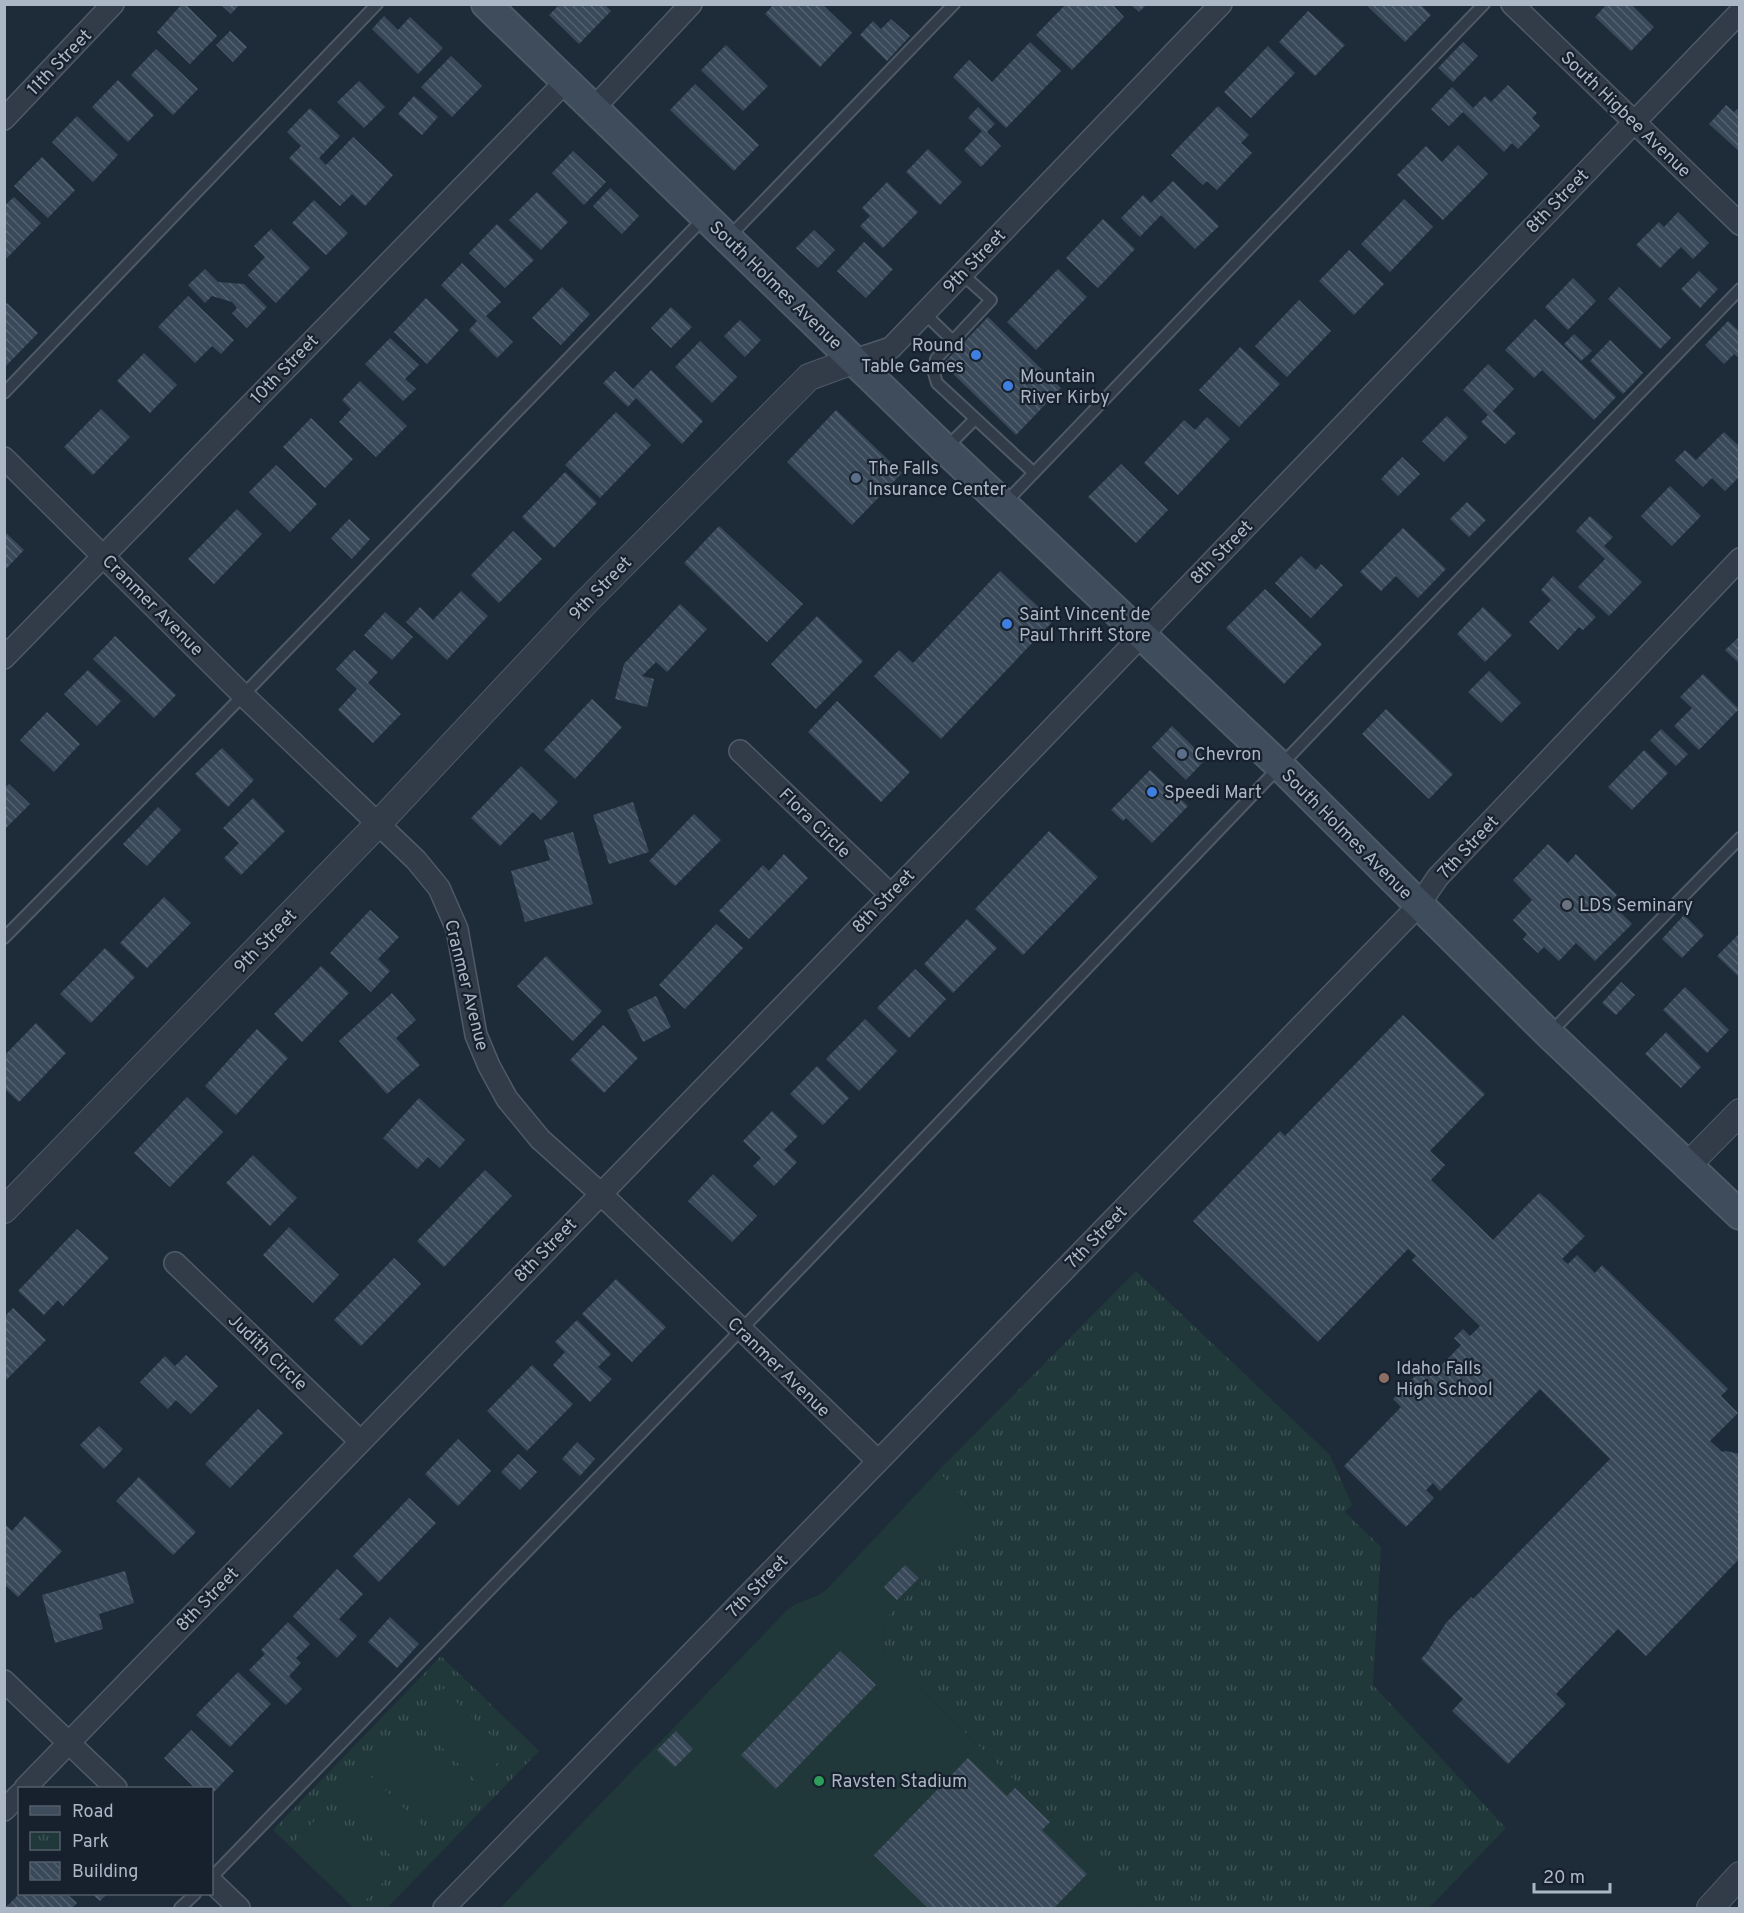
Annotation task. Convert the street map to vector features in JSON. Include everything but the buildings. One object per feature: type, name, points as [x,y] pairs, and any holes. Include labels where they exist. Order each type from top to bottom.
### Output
[{"type":"main road","name":"South Holmes Avenue","points":[[486,4],[945,449],[1280,766],[1549,1034],[1740,1215]]},
{"type":"street","name":"11th Street","points":[[4,119],[113,4]]},
{"type":"street","points":[[593,109],[691,4]]},
{"type":"street","name":"9th Street","points":[[4,1210],[378,824],[585,603],[809,377],[891,348],[1221,4]]},
{"type":"street","name":"South Higbee Avenue","points":[[1512,4],[1740,224]]},
{"type":"street","name":"8th Street","points":[[26,1787],[1142,634],[1740,12]]},
{"type":"street","name":"10th Street","points":[[4,658],[565,82]]},
{"type":"street","name":"Cranmer Avenue","points":[[4,458],[243,695],[416,860],[439,888],[457,929],[477,1035],[489,1066],[507,1100],[540,1139],[600,1193],[878,1461]]},
{"type":"street","name":"7th Street","points":[[444,1908],[1418,906],[1438,877],[1740,559]]},
{"type":"street","name":"Flora Circle","points":[[740,751],[890,894]]},
{"type":"street","points":[[1687,1166],[1740,1112]]},
{"type":"street","name":"Judith Circle","points":[[175,1263],[360,1441]]},
{"type":"street","points":[[4,1681],[115,1787]]},
{"type":"street","points":[[4,1810],[18,1796]]},
{"type":"street","points":[[1710,1908],[1740,1875]]},
{"type":"street","points":[[213,1883],[239,1908]]},
{"type":"lane","points":[[4,393],[377,4]]},
{"type":"lane","points":[[728,239],[954,4]]},
{"type":"lane","points":[[1004,504],[1484,4]]},
{"type":"lane","points":[[4,938],[243,695],[705,217]]},
{"type":"lane","points":[[962,274],[991,300],[936,359],[934,373],[937,383],[1034,473]]},
{"type":"lane","points":[[213,1876],[1740,290]]},
{"type":"lane","points":[[924,313],[953,341]]},
{"type":"lane","points":[[945,449],[975,419]]},
{"type":"lane","points":[[1549,1034],[1740,838]]},
{"type":"lane","points":[[180,1908],[193,1895]]},
{"type":"green space","points":[[1136,1271],[1330,1455],[1352,1505],[1345,1512],[1381,1547],[1373,1685],[1506,1828],[1429,1908],[1146,1908],[884,1654],[885,1619],[982,1519],[938,1471]]},
{"type":"green space","name":"Ravsten Stadium","points":[[938,1471],[982,1519],[885,1619],[884,1654],[1146,1908],[500,1908],[788,1609],[825,1591]]},
{"type":"green space","points":[[441,1656],[539,1751],[387,1908],[354,1908],[273,1830]]},
{"type":"green space","points":[[442,1688],[508,1752],[478,1783],[413,1719]]},
{"type":"green space","points":[[405,1729],[470,1793],[440,1824],[375,1761]]},
{"type":"green space","points":[[363,1769],[429,1832],[399,1863],[333,1800]]},
{"type":"green space","points":[[325,1810],[391,1874],[361,1905],[295,1841]]},
{"type":"place","name":"Round Table Games","points":[[976,355]]},
{"type":"place","name":"Mountain River Kirby","points":[[1008,386]]},
{"type":"place","name":"The Falls Insurance Center","points":[[856,478]]},
{"type":"place","name":"Saint Vincent de Paul Thrift Store","points":[[1007,624]]},
{"type":"place","name":"Chevron","points":[[1182,754]]},
{"type":"place","name":"Speedi Mart","points":[[1152,792]]},
{"type":"place","name":"LDS Seminary","points":[[1567,905]]},
{"type":"place","name":"Idaho Falls High School","points":[[1384,1378]]},
{"type":"place","name":"Ravsten Stadium","points":[[819,1781]]}]
